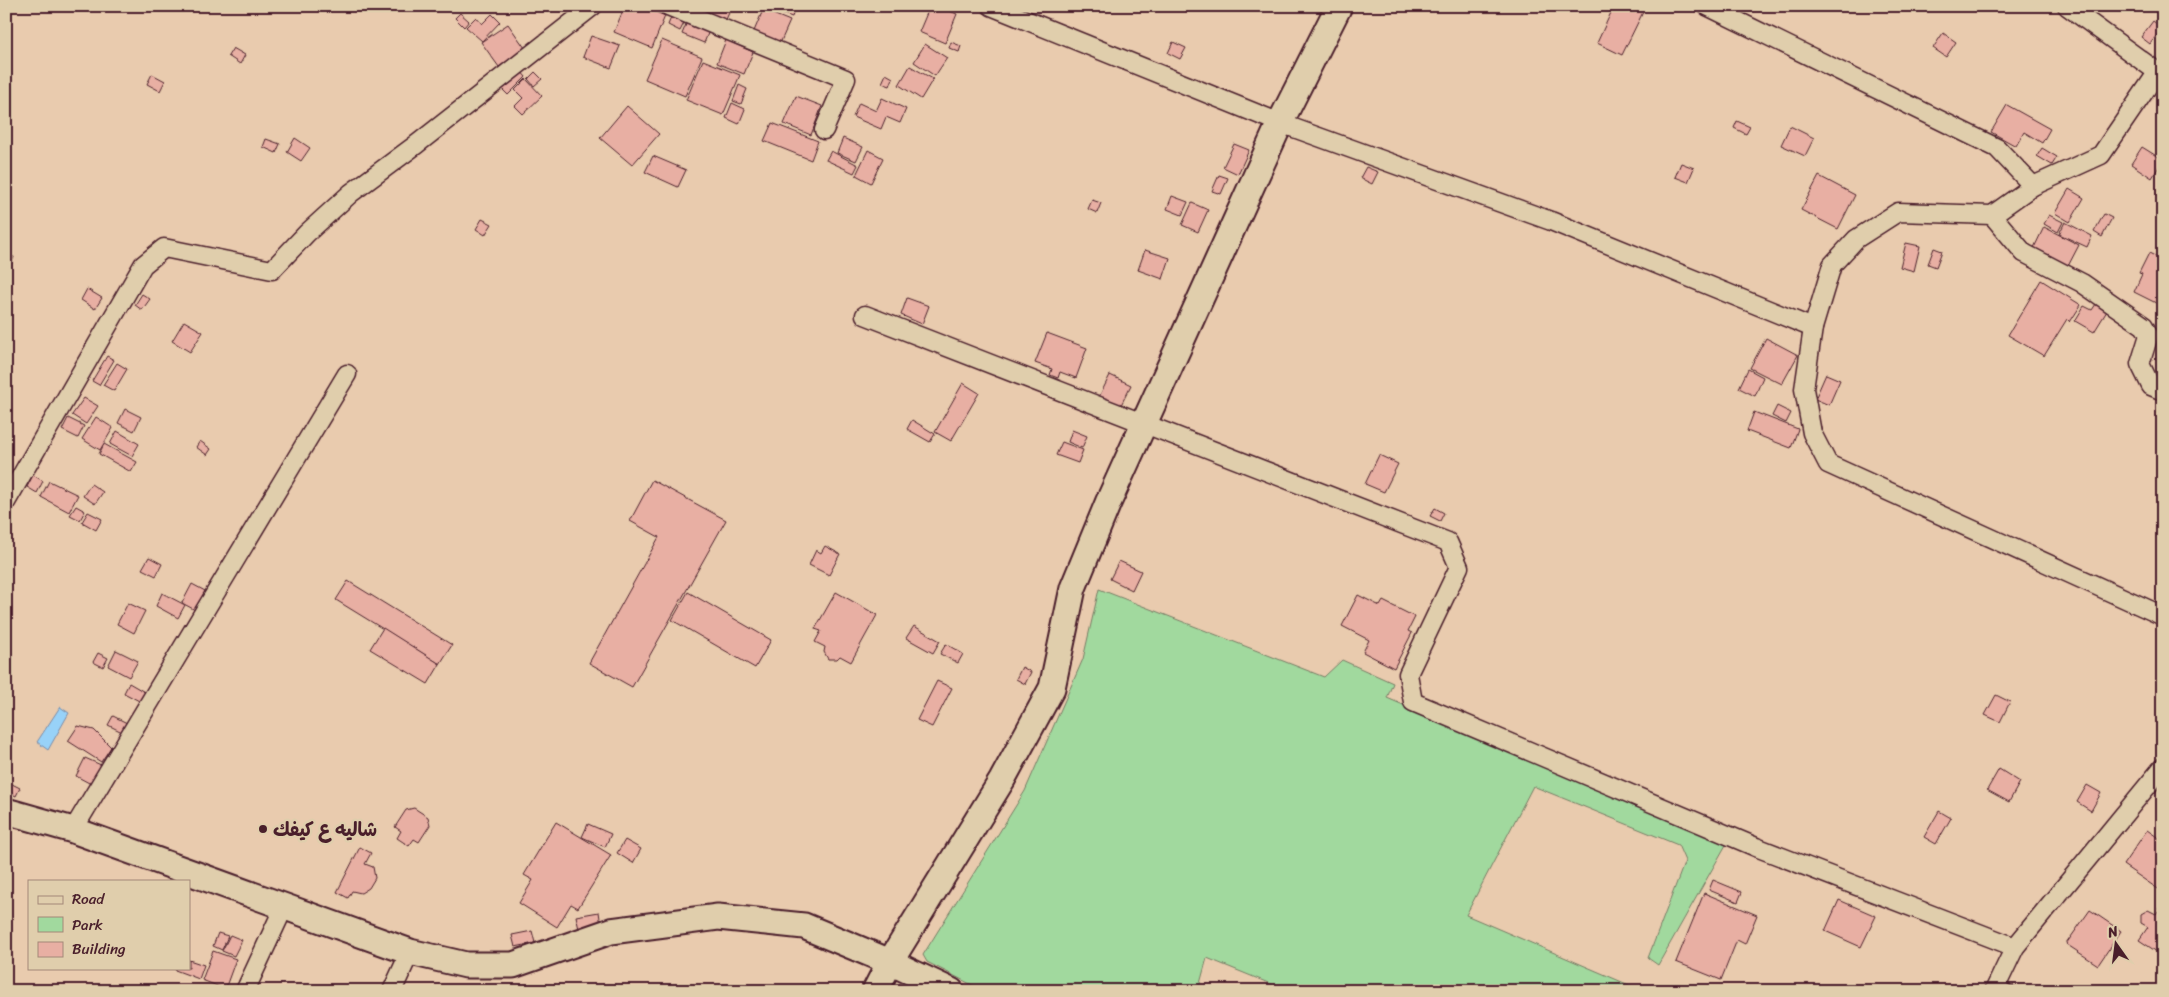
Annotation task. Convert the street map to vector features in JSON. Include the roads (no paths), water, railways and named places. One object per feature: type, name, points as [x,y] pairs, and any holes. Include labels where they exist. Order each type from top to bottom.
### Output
[{"type":"street","points":[[6,502],[143,265],[164,248],[272,270],[307,233],[351,193],[594,6]]},
{"type":"street","points":[[668,6],[846,79],[824,130]]},
{"type":"street","points":[[991,6],[1280,123],[1551,221],[1813,328]]},
{"type":"street","points":[[875,991],[890,962],[1002,780],[1052,688],[1073,588],[1142,425],[1280,123],[1339,6]]},
{"type":"street","points":[[1707,6],[1997,148],[2034,186]]},
{"type":"street","points":[[2067,6],[2160,75],[2101,155],[2034,186],[1992,215],[1898,212],[1856,239],[1832,265],[1813,328],[1804,389],[1812,433],[1828,464],[2163,616]]},
{"type":"street","points":[[1992,215],[2024,253],[2082,284],[2144,326],[2148,335],[2140,364],[2151,386],[2163,391]]},
{"type":"street","points":[[865,315],[1142,425],[1448,542],[1459,567],[1408,674],[1413,702],[1756,847],[2016,947]]},
{"type":"street","points":[[73,830],[347,374]]},
{"type":"street","points":[[2001,989],[2016,947],[2163,767]]},
{"type":"street","points":[[6,811],[73,830],[410,952],[466,965],[513,965],[611,931],[718,917],[804,926],[890,962],[951,991]]},
{"type":"street","points":[[245,991],[284,907]]},
{"type":"street","points":[[392,991],[410,952]]},
{"type":"water","points":[[60,707],[69,713],[48,750],[37,742]]},
{"type":"place","name":"شاليه ع كيفك","points":[[263,829]]}]
